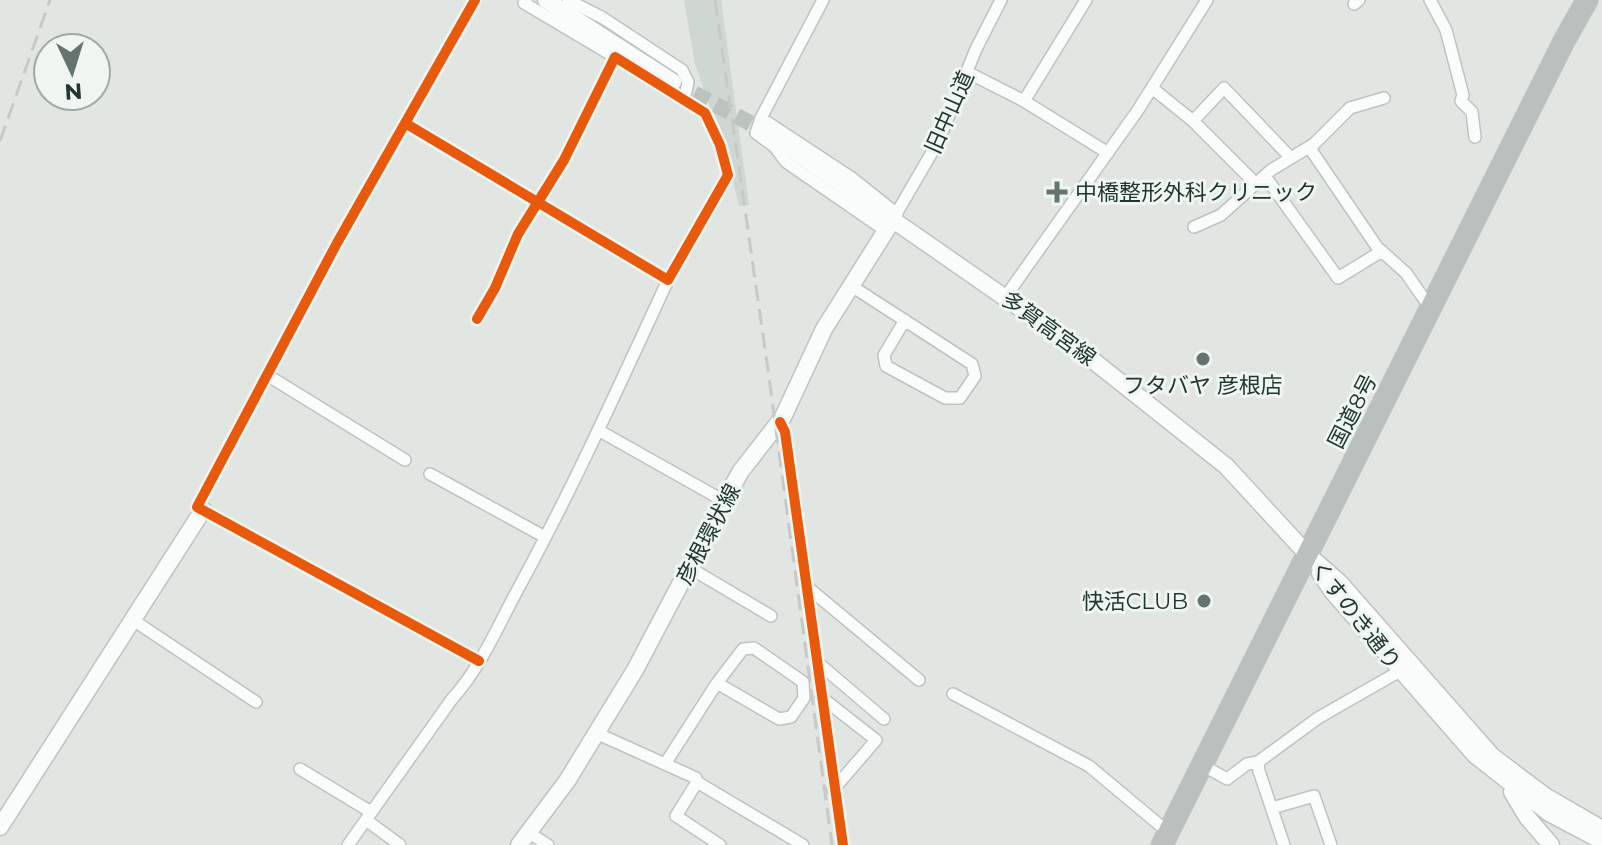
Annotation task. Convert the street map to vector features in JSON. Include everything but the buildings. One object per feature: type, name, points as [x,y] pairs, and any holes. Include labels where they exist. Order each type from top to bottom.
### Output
[{"type":"highway","name":"国道8号","points":[[1165,839],[1587,0]]},
{"type":"main road","points":[[546,0],[673,82]]},
{"type":"main road","name":"多賀高宮線","points":[[763,125],[892,222],[1006,296],[1144,399],[1226,466],[1308,555]]},
{"type":"main road","name":"彦根環状線","points":[[524,838],[567,781],[635,670],[741,471],[780,422],[824,329],[892,222]]},
{"type":"main road","points":[[0,827],[203,510]]},
{"type":"main road","name":"くすのき通り","points":[[1308,555],[1340,583],[1475,755],[1549,813],[1602,841]]},
{"type":"main road","name":"くすのき通り","points":[[1405,668],[1492,756],[1545,796],[1602,829]]},
{"type":"main road","points":[[1506,782],[1527,817],[1551,845]]},
{"type":"street","points":[[475,0],[337,243],[197,507],[479,661]]},
{"type":"street","points":[[348,845],[479,661],[545,537],[668,280],[728,175],[705,113],[524,3],[526,0]]},
{"type":"street","points":[[568,0],[603,18],[682,70],[688,82],[684,100]]},
{"type":"street","points":[[763,125],[823,0]]},
{"type":"street","name":"旧中山道","points":[[892,222],[943,132],[990,16],[1001,0]]},
{"type":"street","points":[[1024,101],[1086,0]]},
{"type":"street","points":[[1006,296],[1108,153],[1207,0]]},
{"type":"street","points":[[1430,0],[1446,30],[1463,95],[1461,101],[1472,112],[1475,137]]},
{"type":"street","points":[[477,319],[495,288],[518,234],[564,160],[615,57]]},
{"type":"street","points":[[967,72],[1024,101],[1108,153]]},
{"type":"street","points":[[1152,88],[1260,180],[1338,278],[1382,251]]},
{"type":"street","points":[[1193,121],[1224,88],[1291,158]]},
{"type":"street","points":[[1194,227],[1221,215],[1260,180],[1309,147],[1350,108],[1384,98]]},
{"type":"street","points":[[405,123],[668,280]]},
{"type":"street","points":[[1309,147],[1382,251],[1406,273],[1431,309]]},
{"type":"street","points":[[850,285],[905,320],[972,364],[975,376],[960,398],[945,398],[886,366],[884,355],[905,320]]},
{"type":"street","points":[[267,375],[405,460]]},
{"type":"street","points":[[780,422],[785,432],[843,845]]},
{"type":"street","points":[[598,430],[724,501]]},
{"type":"street","points":[[430,474],[545,537]]},
{"type":"street","points":[[690,568],[771,616]]},
{"type":"street","points":[[806,586],[919,680]]},
{"type":"street","points":[[133,620],[256,702]]},
{"type":"street","points":[[665,764],[717,683],[743,649],[754,648],[803,682],[804,698],[791,717],[779,719],[717,683]]},
{"type":"street","points":[[817,662],[884,719]]},
{"type":"street","points":[[1202,765],[1227,779],[1247,764],[1258,762],[1318,718],[1405,668]]},
{"type":"street","points":[[953,694],[1089,766],[1165,839]]},
{"type":"street","points":[[821,697],[876,740],[833,790]]},
{"type":"street","points":[[596,733],[696,778],[697,782],[803,845]]},
{"type":"street","points":[[1258,762],[1284,845]]},
{"type":"street","points":[[300,769],[368,816],[400,845]]},
{"type":"street","points":[[697,782],[676,816],[720,845]]},
{"type":"street","points":[[1272,808],[1314,796],[1331,845]]},
{"type":"street","points":[[524,838],[548,845]]},
{"type":"shaded area","points":[[684,0],[721,0],[749,205],[739,206],[727,156],[695,64]]},
{"type":"tunnel","points":[[673,82],[765,131]]},
{"type":"railway","points":[[0,141],[50,0]]},
{"type":"railway","points":[[715,0],[832,845]]},
{"type":"cycle path","points":[[475,0],[337,243],[197,507],[479,661]]},
{"type":"cycle path","points":[[405,123],[668,280],[728,175],[720,145],[705,113],[615,57],[564,160],[518,234],[495,288],[477,319]]},
{"type":"cycle path","points":[[780,422],[785,432],[843,845]]},
{"type":"place","name":"中橋整形外科クリニック","points":[[1057,192]]},
{"type":"place","name":"フタバヤ 彦根店","points":[[1203,359]]},
{"type":"place","name":"快活CLUB","points":[[1204,601]]}]
